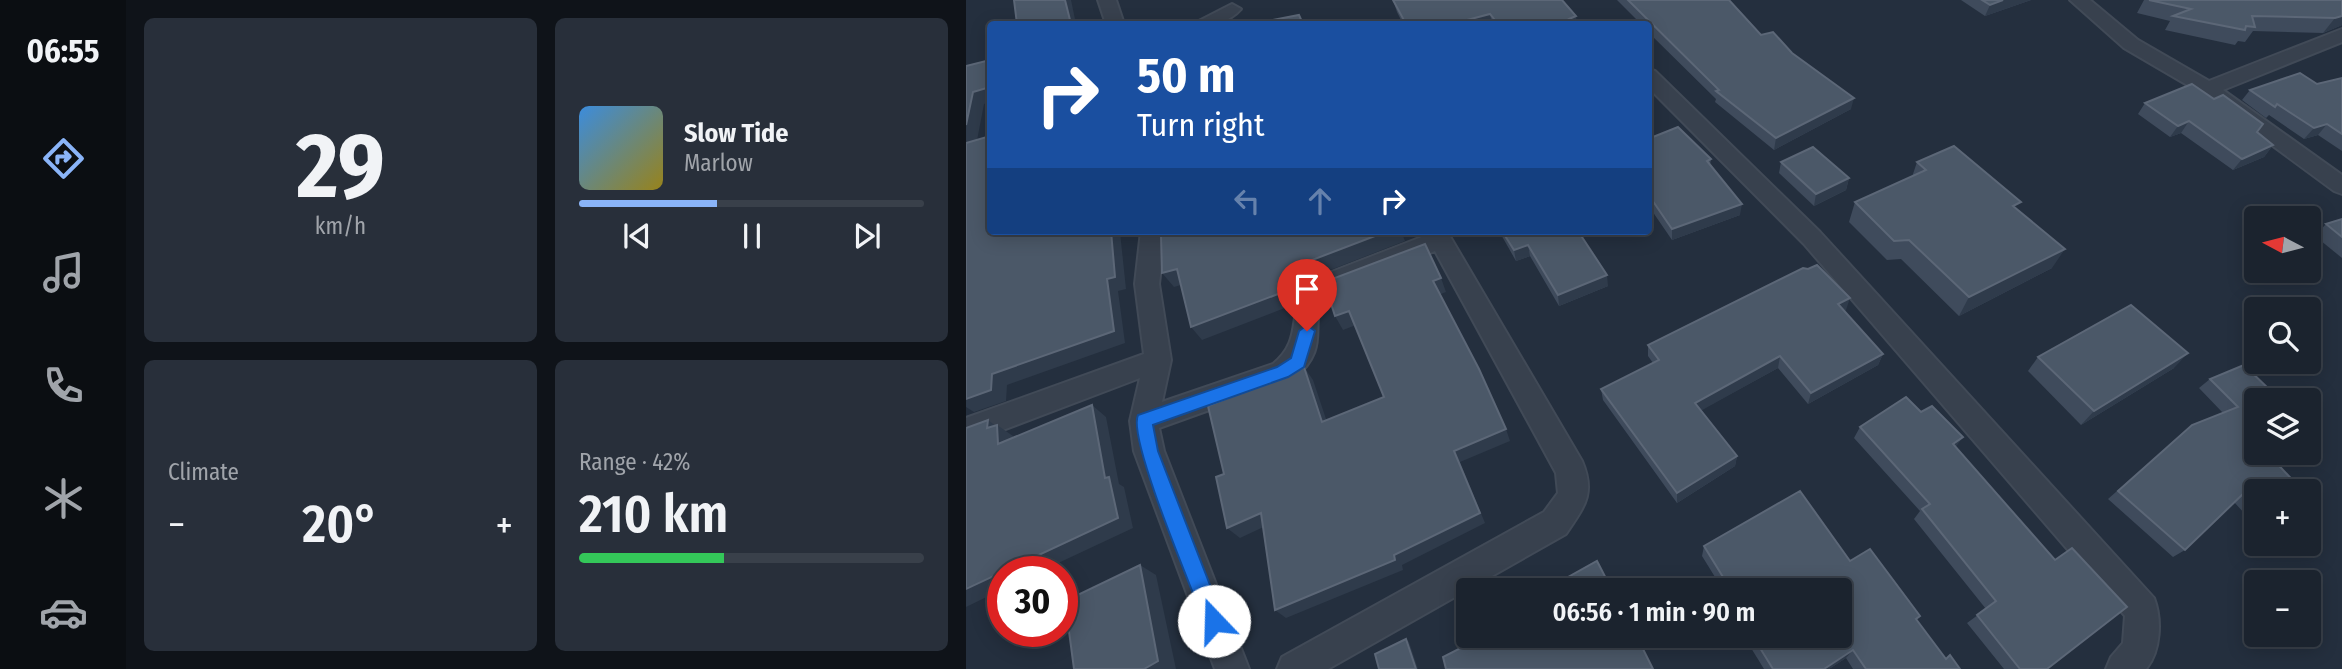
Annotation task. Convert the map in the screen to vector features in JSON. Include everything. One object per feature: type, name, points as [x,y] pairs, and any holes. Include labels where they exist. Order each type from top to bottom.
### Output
[{"type":"street","points":[[1107,0],[1114,21]]},
{"type":"street","points":[[2079,0],[2131,44],[2208,89],[2342,186]]},
{"type":"street","points":[[1208,21],[1232,9]]},
{"type":"street","points":[[2208,89],[2342,35]]},
{"type":"street","points":[[1652,79],[1812,238],[2142,610],[2140,650],[2123,669]]},
{"type":"street","points":[[1153,235],[1147,284],[1158,360],[1144,421],[1149,451],[1232,669]]},
{"type":"street","points":[[1144,421],[1283,372],[1298,362],[1305,346],[1307,306],[1310,295],[1317,288],[1440,239],[1571,471],[1574,496],[1555,523],[1294,669]]},
{"type":"street","points":[[966,431],[1158,360]]},
{"type":"building","points":[[1014,0],[1065,0],[1070,21],[1017,21]]},
{"type":"building","points":[[1393,0],[1562,0],[1576,16],[1569,19],[1571,21],[1496,21],[1490,14],[1463,21],[1404,21]]},
{"type":"building","points":[[1628,0],[1729,0],[1761,35],[1773,32],[1792,53],[1854,98],[1776,138],[1716,91],[1719,90]]},
{"type":"building","points":[[1982,0],[2003,0],[1990,5]]},
{"type":"building","points":[[2149,0],[2342,0],[2342,16],[2252,16],[2255,27],[2246,26],[2245,30],[2173,16],[2191,9]]},
{"type":"building","points":[[1299,15],[1302,21],[1268,21]]},
{"type":"building","points":[[987,61],[987,88],[973,92],[966,125],[966,66]]},
{"type":"building","points":[[2300,73],[2317,84],[2342,78],[2342,134],[2327,124],[2314,128],[2250,90]]},
{"type":"building","points":[[2192,84],[2214,99],[2223,95],[2263,124],[2257,132],[2273,145],[2242,159],[2189,121],[2178,126],[2145,103]]},
{"type":"building","points":[[1678,127],[1711,159],[1707,161],[1742,204],[1672,229],[1652,200],[1652,137]]},
{"type":"building","points":[[987,137],[987,235],[1111,235],[1115,277],[1107,279],[1114,331],[992,374],[991,390],[966,399],[966,143]]},
{"type":"building","points":[[1954,146],[2021,202],[2013,206],[2065,249],[1969,297],[1909,240],[1894,241],[1855,202],[1926,170],[1917,162]]},
{"type":"building","points":[[1813,147],[1849,178],[1816,194],[1781,162]]},
{"type":"building","points":[[2342,219],[2342,237],[2326,224]]},
{"type":"building","points":[[1161,235],[1378,235],[1299,265],[1286,291],[1191,327],[1177,269],[1162,273]]},
{"type":"building","points":[[1505,235],[1581,235],[1607,275],[1558,295],[1528,245],[1514,250]]},
{"type":"building","points":[[1425,244],[1441,278],[1433,281],[1479,369],[1506,429],[1454,451],[1480,513],[1394,555],[1395,560],[1275,610],[1261,513],[1227,528],[1216,477],[1224,474],[1208,406],[1304,367],[1322,422],[1384,397],[1349,311],[1335,316],[1324,282]]},
{"type":"building","points":[[1817,265],[1850,298],[1838,304],[1883,354],[1811,393],[1780,356],[1695,403],[1737,456],[1677,493],[1601,389],[1659,360],[1648,345],[1803,268]]},
{"type":"building","points":[[2131,305],[2188,353],[2094,411],[2038,357]]},
{"type":"building","points":[[2244,365],[2244,374],[2253,374],[2268,388],[2244,388],[2244,465],[2278,465],[2292,479],[2244,479],[2244,493],[2185,550],[2118,491],[2192,425],[2238,407],[2210,379]]},
{"type":"building","points":[[1906,397],[1921,412],[1932,406],[1963,437],[1953,444],[2055,560],[2072,548],[2127,607],[2047,669],[2020,669],[1977,615],[1996,601],[1922,509],[1930,504],[1860,427]]},
{"type":"building","points":[[1092,405],[1105,478],[1109,477],[1118,518],[1037,556],[987,556],[987,579],[966,589],[966,428],[988,420],[987,428],[997,425],[998,444]]},
{"type":"building","points":[[1800,491],[1850,561],[1870,549],[1920,616],[1916,619],[1946,659],[1950,655],[1960,669],[1866,669],[1853,650],[1824,669],[1773,669],[1760,648],[1852,648],[1852,578],[1724,578],[1704,546]]},
{"type":"building","points":[[1597,561],[1606,578],[1567,578]]},
{"type":"building","points":[[1140,565],[1158,661],[1144,669],[1074,669],[1071,647],[1078,647],[1078,595]]},
{"type":"building","points":[[1406,639],[1416,669],[1379,669],[1375,654]]},
{"type":"building","points":[[1461,648],[1642,648],[1653,669],[1446,669],[1443,657]]},
{"type":"route","points":[[1214,621],[1149,451],[1144,421],[1283,372],[1298,362],[1305,346],[1307,331]]}]
